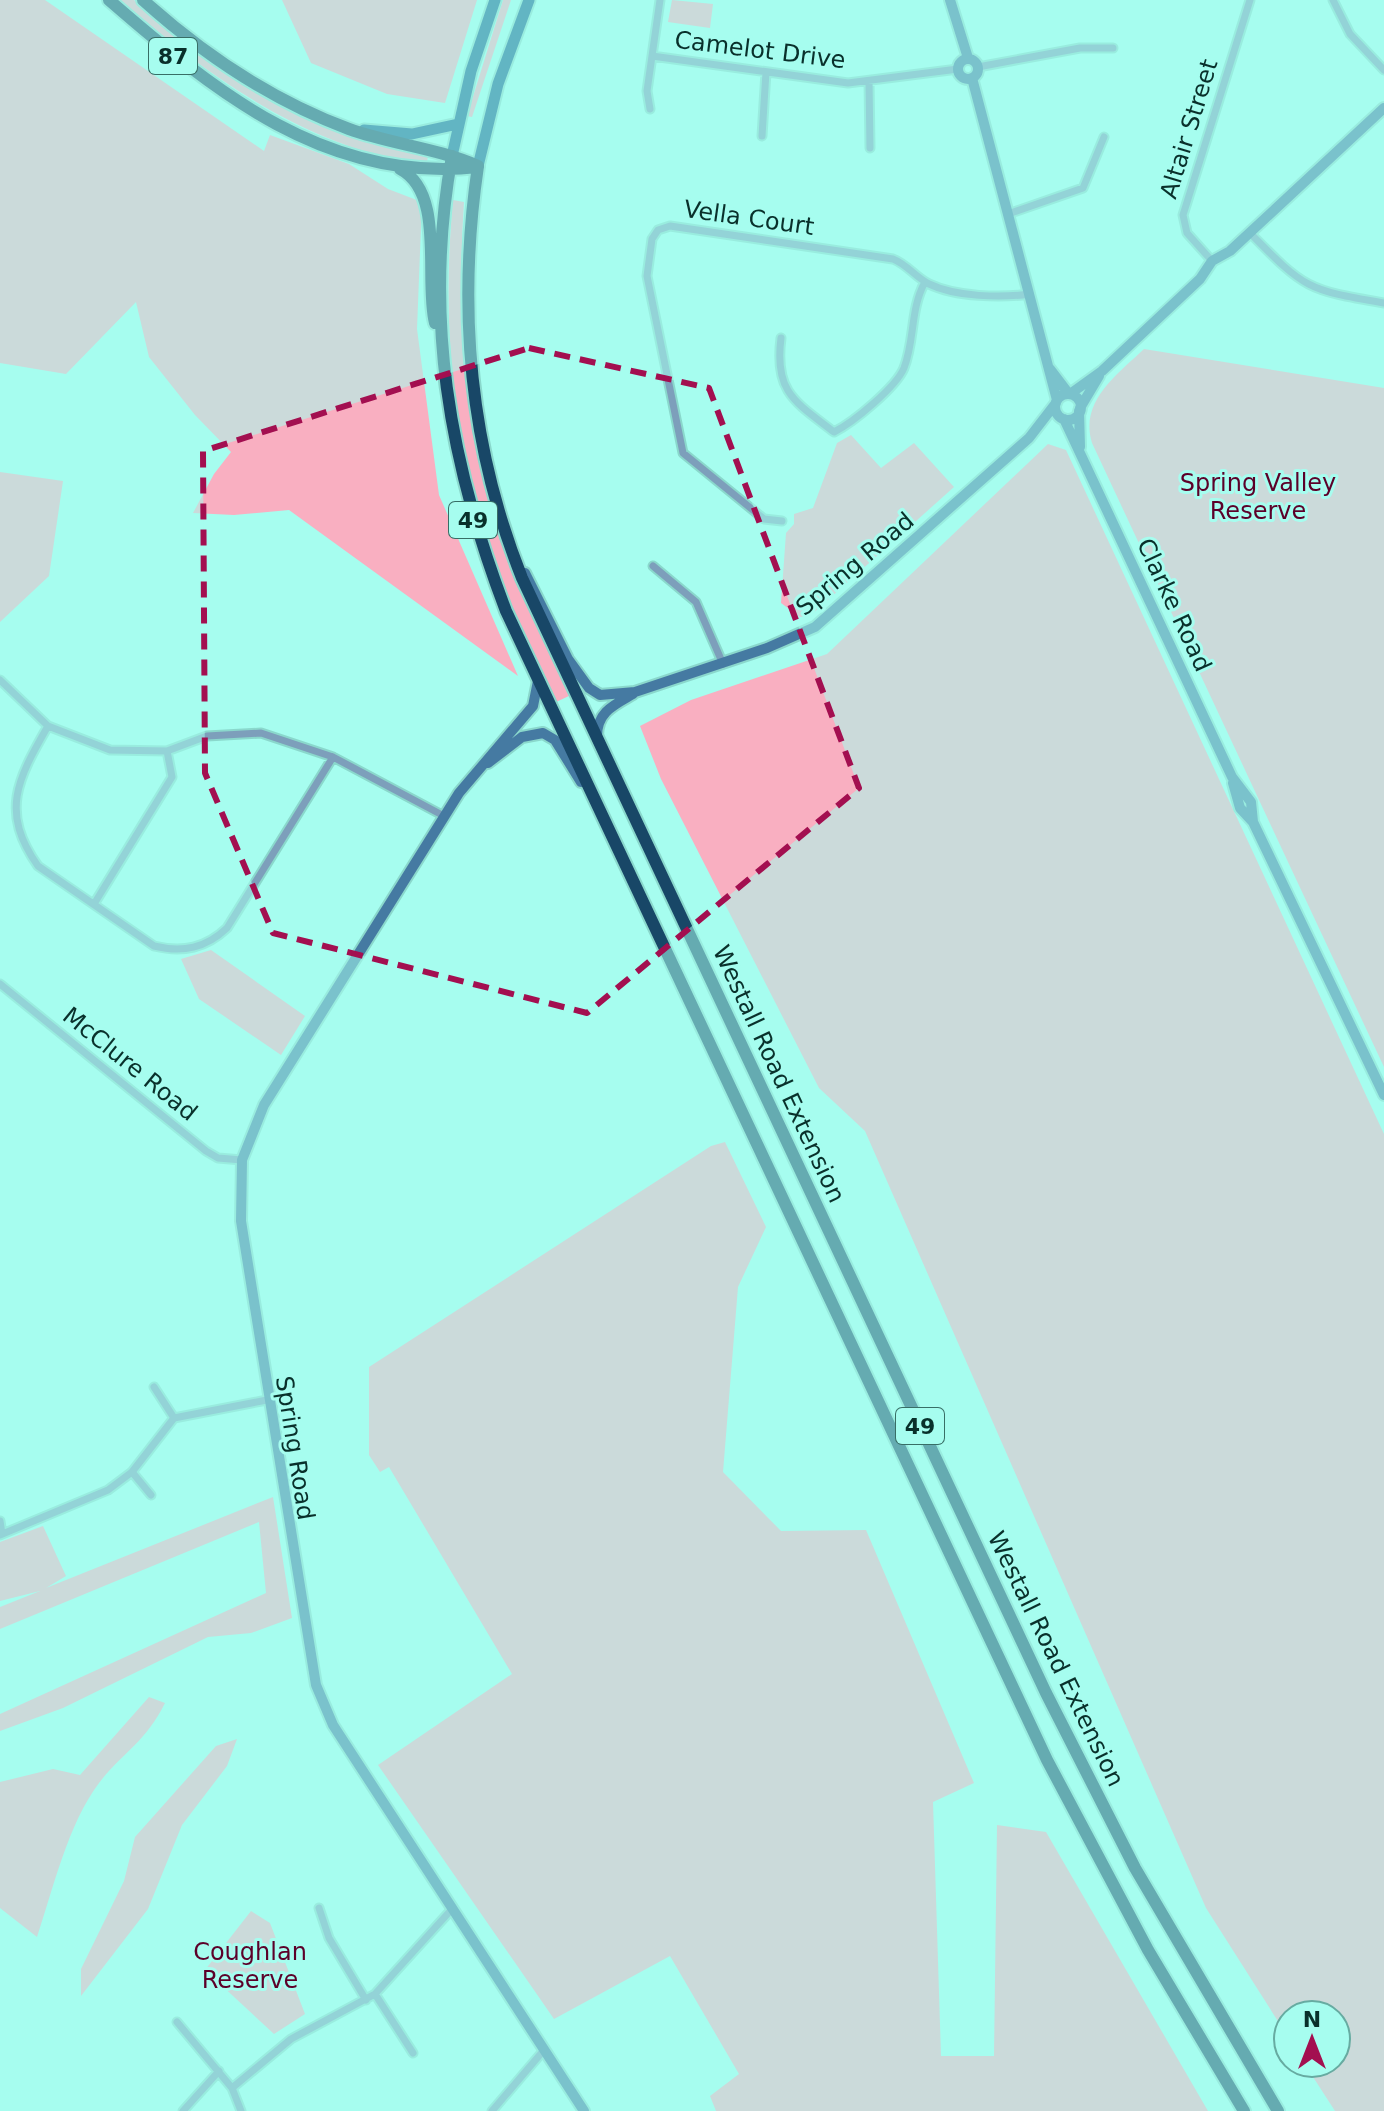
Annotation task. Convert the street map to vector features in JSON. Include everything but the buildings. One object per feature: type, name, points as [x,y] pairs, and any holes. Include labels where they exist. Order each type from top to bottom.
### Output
[{"type":"highway","name":"87","points":[[109,0],[191,70],[242,106],[324,145],[395,167],[449,170],[478,166]]},
{"type":"highway","name":"87","points":[[143,0],[226,67],[287,101],[349,129],[452,156],[478,166]]},
{"type":"highway","name":"Westall Road Extension","points":[[452,156],[440,268],[442,350],[449,414],[465,494],[506,611],[1047,1760],[1148,1950],[1244,2111]]},
{"type":"highway","name":"Westall Road Extension","points":[[478,166],[467,263],[468,350],[482,453],[512,553],[1075,1752],[1181,1951],[1278,2111]]},
{"type":"highway","points":[[395,167],[417,181],[426,202],[430,230],[431,308],[442,350]]},
{"type":"main road","name":"Westall Road Extension","points":[[452,156],[458,124],[495,0]]},
{"type":"main road","name":"Westall Road Extension","points":[[478,166],[498,84],[529,0]]},
{"type":"main road","points":[[950,0],[968,58],[978,67],[972,78],[1050,369],[1056,412],[1063,418],[1072,419],[1102,371]]},
{"type":"main road","points":[[968,58],[959,63],[958,69],[963,77],[972,78]]},
{"type":"main road","points":[[1056,402],[1102,371],[1203,276],[1212,261],[1230,251],[1384,108]]},
{"type":"main road","points":[[349,129],[412,134],[458,124]]},
{"type":"main road","points":[[1050,369],[1070,394],[1078,399],[1080,410]]},
{"type":"main road","name":"Spring Road","points":[[597,738],[598,722],[605,712],[635,692],[798,636],[836,612],[1029,438],[1056,402]]},
{"type":"main road","name":"Clarke Road","points":[[1080,410],[1080,449]]},
{"type":"main road","name":"Spring Road","points":[[1029,438],[1063,418]]},
{"type":"main road","name":"Clarke Road","points":[[1063,418],[1232,777],[1251,802],[1253,822],[1384,1095]]},
{"type":"main road","name":"Spring Road","points":[[512,553],[534,587],[568,659],[595,693],[635,692]]},
{"type":"main road","name":"Spring Road","points":[[538,681],[533,706],[471,777],[444,816],[264,1105],[242,1160],[241,1221],[267,1400],[316,1685],[333,1725],[584,2111]]},
{"type":"main road","name":"Spring Road","points":[[471,777],[522,737],[543,733],[562,749],[606,826]]},
{"type":"street","points":[[650,109],[647,91],[660,0]]},
{"type":"street","name":"Altair Street","points":[[1212,261],[1187,233],[1183,215],[1250,0]]},
{"type":"street","points":[[1333,0],[1350,34],[1384,70]]},
{"type":"street","points":[[978,67],[1080,48],[1113,48]]},
{"type":"street","name":"Camelot Drive","points":[[652,56],[831,82],[869,81],[958,69]]},
{"type":"street","points":[[762,136],[766,72]]},
{"type":"street","points":[[869,81],[870,148]]},
{"type":"street","points":[[1008,214],[1083,188],[1104,137]]},
{"type":"street","name":"Vella Court","points":[[782,521],[764,519],[683,453],[647,276],[652,239],[658,230],[670,226],[893,259],[908,265],[925,282],[938,288],[998,296],[1030,294]]},
{"type":"street","points":[[1250,233],[1307,286],[1325,293],[1384,303]]},
{"type":"street","points":[[781,338],[778,357],[783,386],[792,400],[834,432],[897,381],[905,366],[916,299],[925,282]]},
{"type":"street","points":[[653,566],[696,602],[723,664]]},
{"type":"street","points":[[0,680],[48,726],[110,750],[167,751],[207,736],[261,733],[333,757],[444,816]]},
{"type":"street","points":[[48,726],[26,763],[11,816],[24,849],[38,866],[154,946],[171,950],[194,948],[214,941],[227,928],[333,757]]},
{"type":"street","points":[[94,904],[172,777],[167,751]]},
{"type":"street","name":"McClure Road","points":[[0,984],[206,1151],[218,1158],[242,1160]]},
{"type":"street","points":[[154,1387],[174,1418]]},
{"type":"street","points":[[0,1521],[1,1534],[108,1490],[132,1472],[174,1418],[267,1400]]},
{"type":"street","points":[[132,1472],[151,1495]]},
{"type":"street","points":[[319,1908],[329,1938],[366,2000]]},
{"type":"street","points":[[232,2088],[291,2039],[375,1994],[452,1909]]},
{"type":"street","points":[[375,1994],[413,2053]]},
{"type":"street","points":[[177,2022],[232,2088],[241,2111]]},
{"type":"street","points":[[492,2111],[544,2050]]},
{"type":"street","points":[[183,2111],[219,2071]]},
{"type":"highlighted area","points":[[529,348],[709,388],[859,788],[587,1013],[273,933],[205,773],[203,451]]},
{"type":"green space","points":[[0,0],[45,0],[264,151],[270,135],[349,164],[388,189],[422,202],[417,329],[439,495],[518,676],[289,510],[234,515],[193,513],[214,474],[231,452],[195,415],[149,357],[136,302],[66,374],[0,363]]},
{"type":"green space","points":[[120,0],[134,0],[202,54],[270,99],[344,133],[428,157],[426,165],[340,143],[261,105],[189,56]]},
{"type":"green space","points":[[282,0],[477,0],[445,103],[387,94],[311,63]]},
{"type":"green space","points":[[503,0],[511,0],[472,117],[467,116]]},
{"type":"green space","points":[[672,0],[713,4],[710,28],[668,22]]},
{"type":"green space","points":[[453,200],[464,202],[461,293],[472,426],[493,513],[508,556],[571,695],[554,703],[501,579],[466,459],[455,398],[450,336],[449,270]]},
{"type":"green space","name":"Spring Valley Reserve","points":[[1144,349],[1384,388],[1384,1067],[1092,443],[1089,428],[1096,401],[1113,379]]},
{"type":"green space","points":[[851,435],[881,468],[914,443],[954,487],[810,616],[800,617],[781,603],[786,533],[794,524],[794,514],[813,508],[837,443]]},
{"type":"green space","points":[[1048,444],[1066,450],[1384,1134],[1384,2111],[1335,2111],[1314,2079],[1352,2079],[1352,1999],[1272,1999],[1272,2012],[1206,1908],[865,1131],[819,1088],[661,779],[640,726],[691,700],[827,654]]},
{"type":"green space","points":[[0,472],[63,481],[49,576],[0,622]]},
{"type":"green space","points":[[211,950],[305,1016],[281,1055],[199,999],[181,959]]},
{"type":"green space","points":[[725,1142],[766,1227],[738,1287],[723,1472],[781,1531],[866,1530],[974,1783],[933,1802],[941,2056],[994,2056],[997,1825],[1046,1832],[1208,2111],[716,2111],[710,2096],[739,2074],[670,1956],[554,2019],[378,1765],[512,1674],[389,1467],[380,1472],[369,1455],[369,1367],[711,1146]]},
{"type":"green space","points":[[273,1497],[292,1618],[251,1633],[208,1637],[63,1708],[0,1731],[0,1714],[266,1593],[259,1522],[0,1629],[0,1607],[40,1591],[0,1601],[0,1542],[43,1526],[66,1576],[46,1588]]},
{"type":"green space","points":[[149,1697],[165,1703],[142,1738],[108,1772],[88,1799],[62,1857],[37,1937],[0,1908],[0,1782],[53,1769],[80,1775]]},
{"type":"green space","points":[[237,1739],[227,1766],[182,1825],[148,1909],[81,1996],[81,1969],[124,1881],[135,1837],[216,1746]]},
{"type":"green space","name":"Coughlan Reserve","points":[[251,1911],[270,1923],[305,2014],[274,2034],[205,1970]]}]
